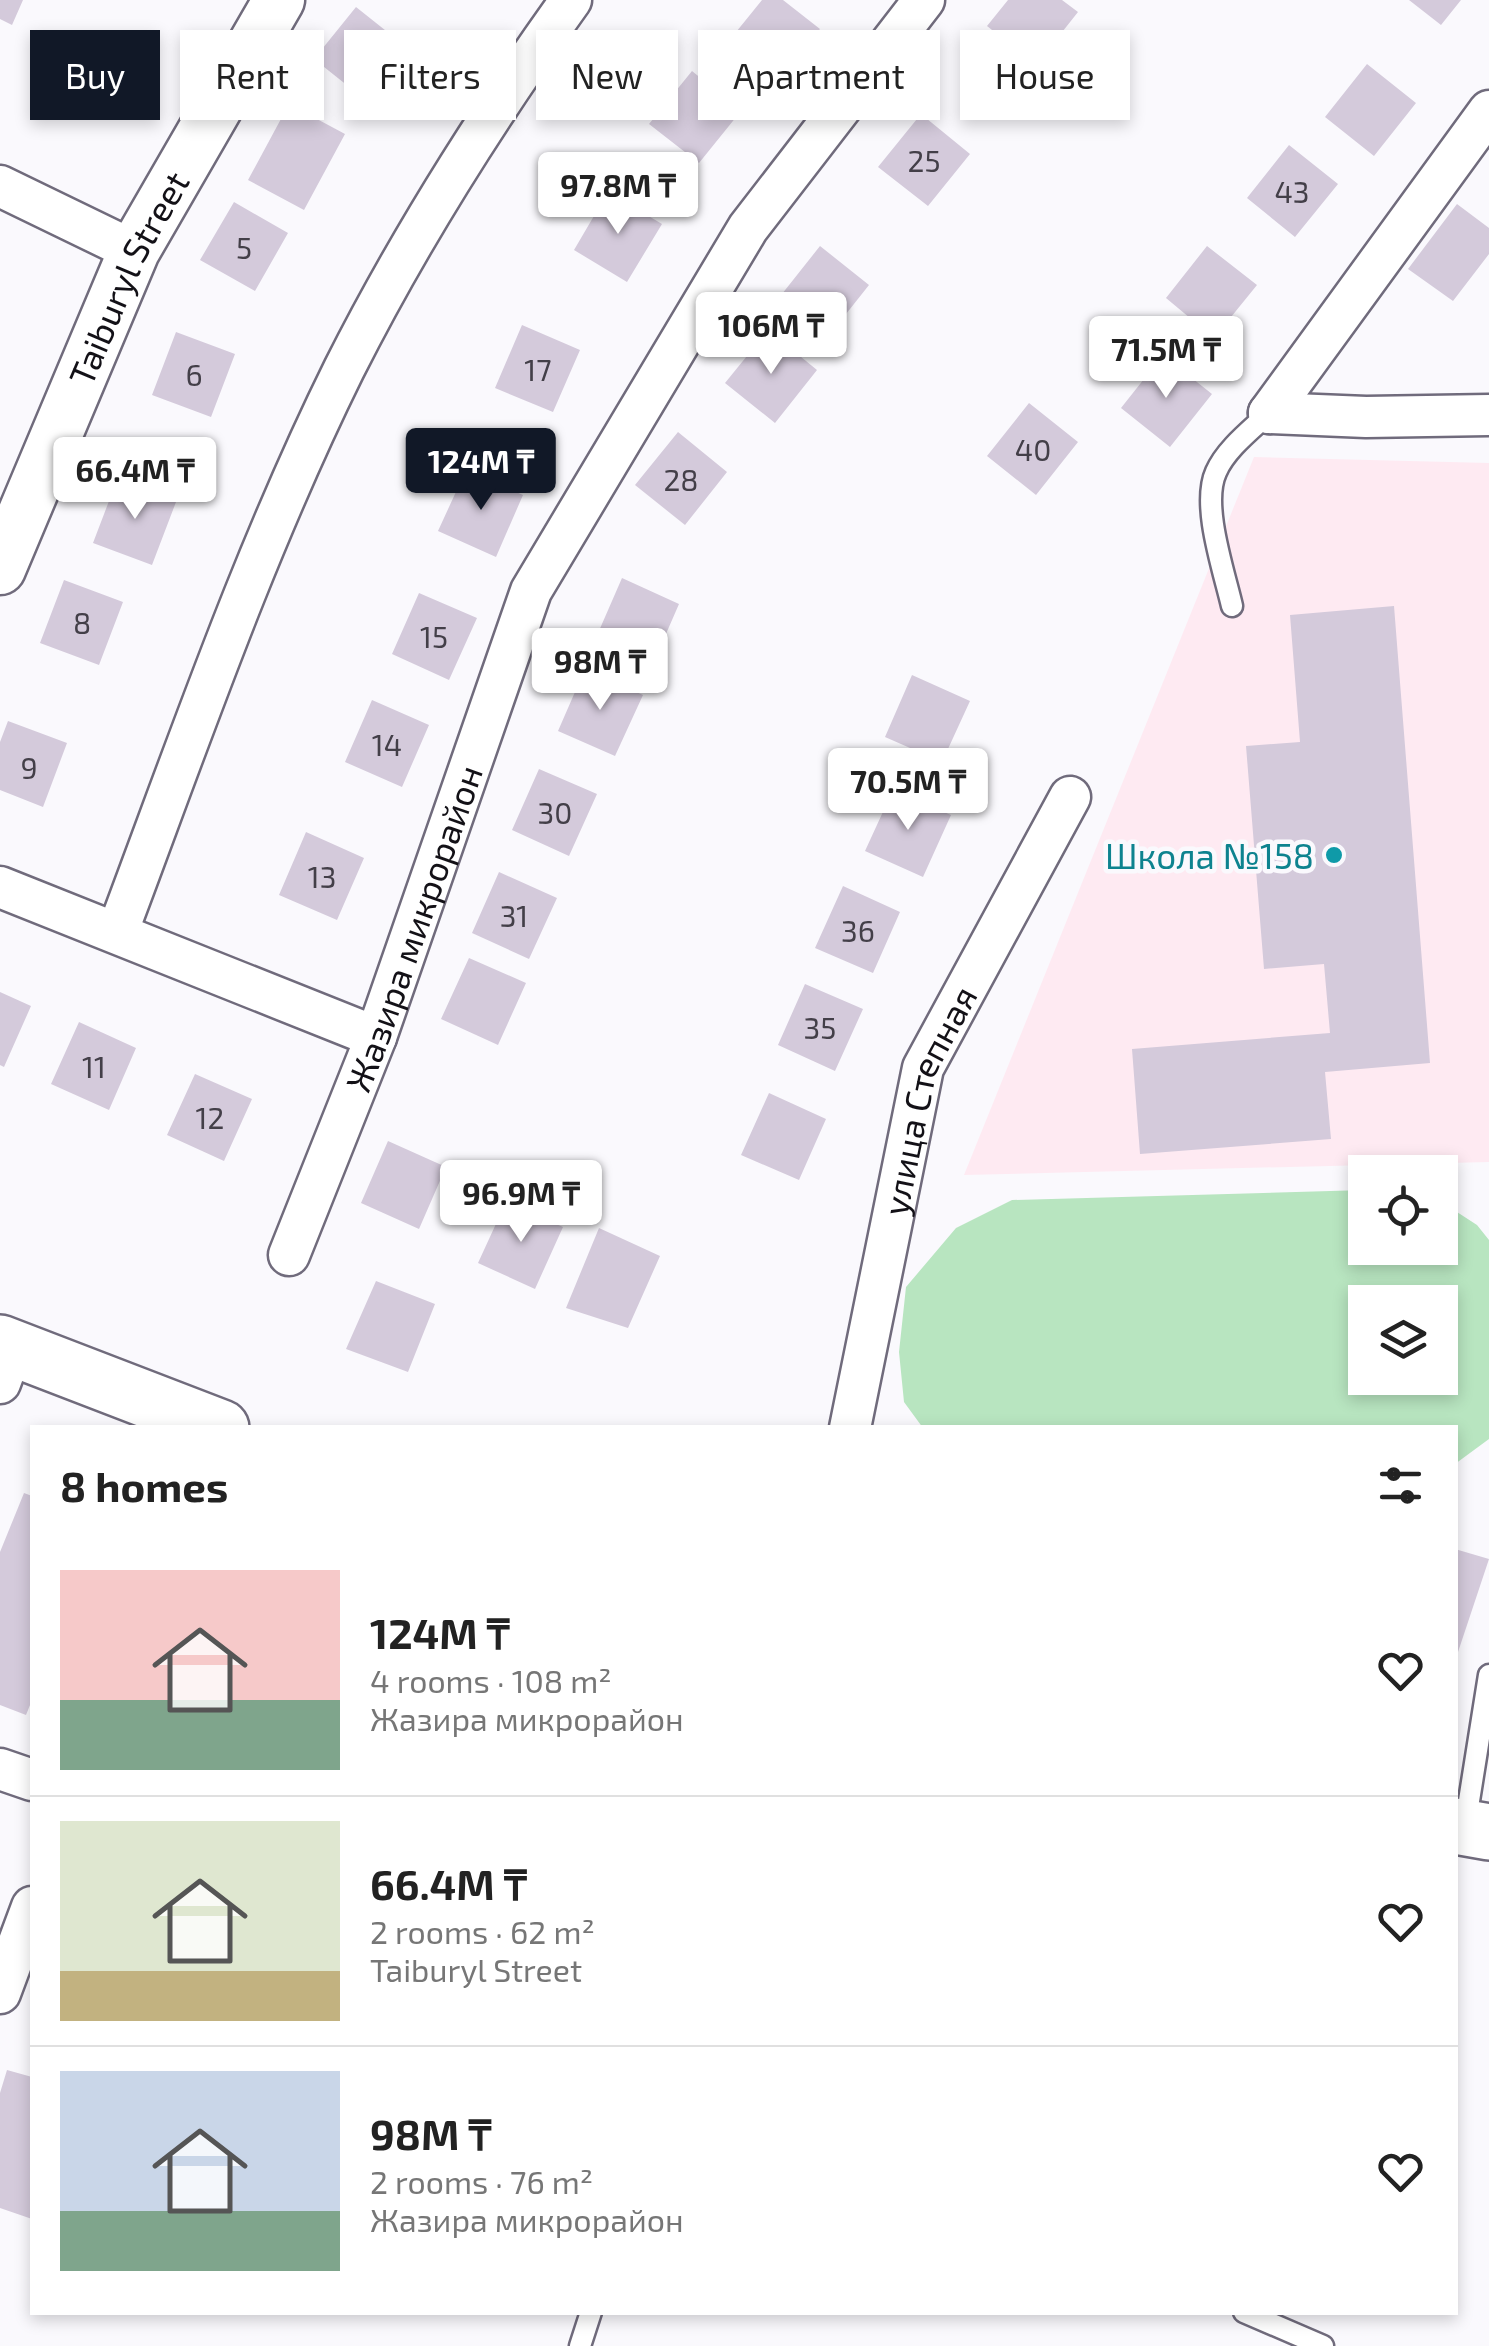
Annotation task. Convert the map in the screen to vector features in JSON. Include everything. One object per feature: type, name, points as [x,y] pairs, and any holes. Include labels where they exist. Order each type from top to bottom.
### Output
[{"type":"main road","points":[[4,1358],[212,1425]]},
{"type":"street","name":"Taiburyl Street","points":[[0,569],[134,251],[279,0]]},
{"type":"street","points":[[117,934],[252,576],[344,369],[474,140],[571,0]]},
{"type":"street","name":"Жазира микрорайон","points":[[289,1255],[376,1036],[531,590],[748,228],[924,0]]},
{"type":"street","points":[[1269,413],[1489,111]]},
{"type":"street","points":[[0,186],[134,251]]},
{"type":"street","points":[[1269,413],[1366,417],[1489,415]]},
{"type":"street","name":"улица Степная","points":[[851,1425],[923,1068],[1070,797]]},
{"type":"street","points":[[0,887],[376,1036]]},
{"type":"street","points":[[0,1769],[30,1779]]},
{"type":"street","points":[[0,1994],[30,1912]]},
{"type":"lane","points":[[1232,606],[1210,507],[1214,474],[1232,448],[1269,413]]},
{"type":"lane","points":[[1469,1829],[1489,1675]]},
{"type":"lane","points":[[580,2346],[590,2315]]},
{"type":"lane","points":[[1251,2315],[1324,2346]]},
{"type":"shaded area","points":[[1254,457],[1489,463],[1489,1162],[1458,1163],[1458,1155],[1348,1155],[1348,1165],[964,1175]]},
{"type":"green space","points":[[1348,1190],[1348,1265],[1458,1265],[1458,1213],[1477,1225],[1489,1240],[1489,1439],[1458,1462],[1458,1425],[921,1425],[904,1402],[899,1352],[906,1287],[956,1228],[1012,1200]]},
{"type":"building","points":[[0,0],[23,0],[12,25],[0,19]]},
{"type":"building","points":[[762,0],[783,0],[820,29],[819,30],[738,30]]},
{"type":"building","points":[[1008,0],[1062,0],[1078,12],[1064,30],[992,30],[987,26]]},
{"type":"building","points":[[1409,0],[1461,0],[1441,25]]},
{"type":"building","points":[[356,7],[385,30],[344,30],[344,83],[324,67],[324,47]]},
{"type":"building","points":[[1367,64],[1416,103],[1374,156],[1325,117]]},
{"type":"building","points":[[692,71],[698,76],[698,120],[734,120],[699,163],[649,124],[652,120],[678,120],[678,88]]},
{"type":"building","points":[[280,120],[319,120],[345,134],[304,210],[248,180]]},
{"type":"building","points":[[916,120],[928,120],[970,154],[928,206],[878,167]]},
{"type":"building","points":[[1289,145],[1338,184],[1295,237],[1247,198]]},
{"type":"building","points":[[608,192],[662,224],[627,282],[574,250]]},
{"type":"building","points":[[234,202],[288,233],[255,291],[200,260]]},
{"type":"building","points":[[1457,204],[1489,228],[1489,254],[1453,301],[1408,269]]},
{"type":"building","points":[[820,246],[869,285],[827,338],[778,299]]},
{"type":"building","points":[[1207,246],[1257,285],[1214,338],[1166,298]]},
{"type":"building","points":[[522,325],[580,350],[553,412],[495,388]]},
{"type":"building","points":[[768,330],[817,370],[775,423],[725,383]]},
{"type":"building","points":[[176,332],[235,354],[211,417],[152,395]]},
{"type":"building","points":[[1163,355],[1212,394],[1170,447],[1121,408]]},
{"type":"building","points":[[1029,403],[1078,442],[1036,495],[987,456]]},
{"type":"building","points":[[678,432],[727,472],[685,525],[635,485]]},
{"type":"building","points":[[466,470],[523,495],[496,557],[438,531]]},
{"type":"building","points":[[117,480],[176,502],[152,565],[93,543]]},
{"type":"building","points":[[622,578],[679,604],[652,666],[595,640]]},
{"type":"building","points":[[64,580],[123,602],[99,665],[40,643]]},
{"type":"building","points":[[419,593],[477,618],[449,680],[392,654]]},
{"type":"building","name":"Школа №158","points":[[1394,606],[1430,1063],[1325,1072],[1331,1139],[1140,1154],[1132,1049],[1330,1033],[1324,964],[1264,969],[1246,746],[1300,742],[1290,615]]},
{"type":"building","points":[[585,669],[643,695],[615,756],[558,731]]},
{"type":"building","points":[[912,675],[970,701],[942,762],[885,737]]},
{"type":"building","points":[[372,700],[429,725],[402,787],[345,762]]},
{"type":"building","points":[[8,721],[67,743],[43,807],[0,790],[0,742]]},
{"type":"building","points":[[539,769],[597,794],[569,856],[512,830]]},
{"type":"building","points":[[893,790],[951,815],[923,877],[865,851]]},
{"type":"building","points":[[306,832],[364,858],[337,920],[279,895]]},
{"type":"building","points":[[499,872],[557,898],[529,959],[472,933]]},
{"type":"building","points":[[843,886],[900,912],[873,973],[815,948]]},
{"type":"building","points":[[469,958],[526,983],[498,1045],[441,1019]]},
{"type":"building","points":[[805,984],[863,1009],[835,1071],[778,1045]]},
{"type":"building","points":[[0,992],[31,1006],[4,1067],[0,1065]]},
{"type":"building","points":[[79,1022],[136,1048],[109,1110],[51,1084]]},
{"type":"building","points":[[195,1074],[252,1099],[224,1161],[167,1135]]},
{"type":"building","points":[[769,1093],[826,1119],[799,1180],[741,1155]]},
{"type":"building","points":[[388,1141],[446,1167],[419,1229],[361,1203]]},
{"type":"building","points":[[506,1202],[563,1227],[535,1289],[478,1263]]},
{"type":"building","points":[[599,1228],[660,1256],[628,1328],[566,1308]]},
{"type":"building","points":[[376,1281],[435,1304],[408,1372],[346,1349]]},
{"type":"building","points":[[24,1493],[30,1495],[30,1705],[26,1715],[0,1705],[0,1552]]},
{"type":"building","points":[[1458,1550],[1489,1559],[1458,1652]]},
{"type":"building","points":[[7,2070],[30,2076],[30,2218],[0,2208],[0,2093]]},
{"type":"place","name":"Школа №158","points":[[1334,855]]}]
